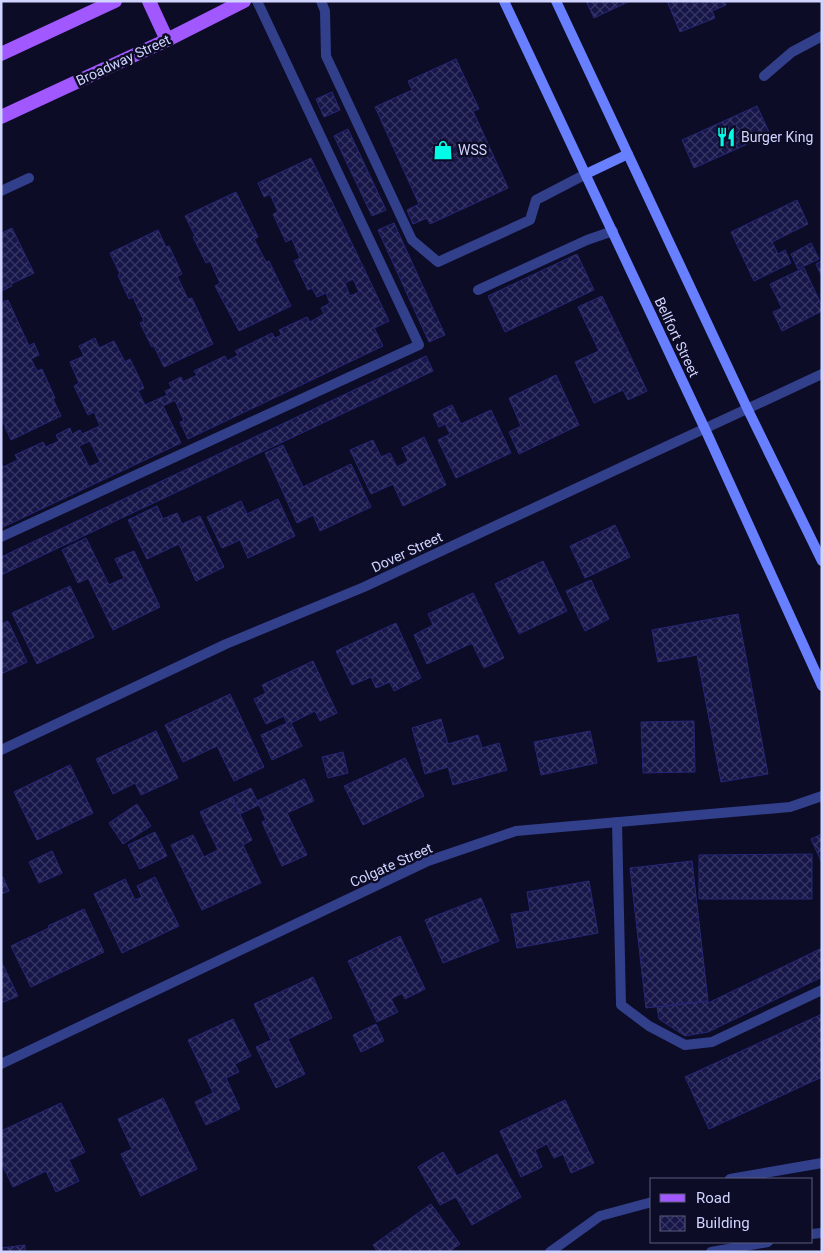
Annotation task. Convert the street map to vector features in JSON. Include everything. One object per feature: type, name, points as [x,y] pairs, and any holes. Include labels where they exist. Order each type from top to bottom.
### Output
[{"type":"main road","points":[[1,54],[115,1]]},
{"type":"main road","points":[[149,1],[167,40]]},
{"type":"main road","name":"Broadway Street","points":[[1,117],[167,40],[244,1]]},
{"type":"main road","name":"Bellfort Street","points":[[504,1],[705,429],[822,686]]},
{"type":"main road","points":[[556,1],[748,410],[822,560]]},
{"type":"main road","points":[[586,174],[628,154]]},
{"type":"street","points":[[1,537],[419,345],[257,1]]},
{"type":"street","points":[[321,1],[325,11],[326,56],[412,240],[438,262],[530,220],[536,200],[586,174]]},
{"type":"street","points":[[764,76],[792,52],[822,36]]},
{"type":"street","points":[[1,191],[29,178]]},
{"type":"street","points":[[478,290],[587,240],[612,231]]},
{"type":"street","name":"Dover Street","points":[[1,750],[226,644],[364,587],[822,374]]},
{"type":"street","name":"Colgate Street","points":[[1,1064],[428,861],[516,831],[790,807],[822,796]]},
{"type":"street","points":[[617,822],[621,1005],[649,1026],[685,1045],[712,1042],[822,990]]},
{"type":"street","points":[[736,1178],[822,1163]]},
{"type":"street","points":[[550,1252],[600,1216],[650,1203]]},
{"type":"street","points":[[711,1252],[762,1243]]},
{"type":"building","points":[[586,1],[630,1],[594,18]]},
{"type":"building","points":[[667,1],[725,1],[726,5],[712,11],[715,18],[680,32]]},
{"type":"building","name":"WSS","points":[[456,59],[479,109],[473,111],[508,188],[430,224],[427,218],[413,224],[407,210],[419,204],[375,107],[412,90],[408,81]]},
{"type":"building","points":[[332,92],[340,110],[324,117],[316,99]]},
{"type":"building","name":"Burger King","points":[[757,106],[770,134],[694,168],[682,140]]},
{"type":"building","points":[[348,129],[386,210],[372,216],[334,136]]},
{"type":"building","points":[[311,158],[389,321],[374,328],[383,346],[188,439],[180,422],[184,421],[175,400],[163,406],[181,443],[1,528],[1,463],[3,467],[18,460],[15,455],[43,442],[46,447],[59,441],[56,435],[70,428],[72,434],[80,430],[82,434],[100,426],[94,412],[88,415],[74,386],[79,383],[70,362],[84,356],[79,346],[95,338],[99,348],[114,341],[125,362],[130,359],[144,388],[138,391],[145,405],[167,395],[165,391],[172,388],[169,383],[181,377],[183,382],[197,375],[194,371],[225,356],[227,361],[238,355],[235,351],[272,333],[275,338],[282,335],[279,330],[307,317],[310,322],[324,314],[321,308],[330,303],[326,293],[317,297],[312,288],[308,290],[294,261],[300,258],[292,239],[286,242],[273,214],[278,212],[270,194],[264,197],[258,183]],"holes":[[[353,279],[359,292],[350,296],[345,283]],[[90,441],[100,462],[89,467],[79,446]]]},
{"type":"building","points":[[236,192],[258,237],[254,239],[266,262],[269,261],[291,306],[239,331],[215,286],[220,283],[210,261],[206,263],[185,216]]},
{"type":"building","points":[[797,200],[808,224],[772,242],[778,254],[785,250],[791,263],[754,281],[731,232]]},
{"type":"building","points":[[394,223],[445,335],[429,342],[378,230]]},
{"type":"building","points":[[12,228],[34,273],[1,291],[1,230],[2,233]]},
{"type":"building","points":[[158,230],[166,247],[169,246],[182,274],[177,276],[188,299],[192,298],[213,344],[164,367],[140,323],[144,321],[133,297],[129,299],[110,253]]},
{"type":"building","points":[[811,243],[819,259],[798,269],[791,254]]},
{"type":"building","points":[[577,254],[594,290],[505,332],[488,296]]},
{"type":"building","points":[[822,261],[822,277],[816,264]]},
{"type":"building","points":[[804,268],[822,306],[822,311],[782,331],[773,312],[782,308],[770,284]]},
{"type":"building","points":[[602,296],[647,391],[628,400],[623,390],[594,403],[575,362],[599,351],[578,307]]},
{"type":"building","points":[[8,300],[29,346],[34,343],[39,355],[31,359],[37,371],[42,369],[61,416],[11,440],[3,422],[1,423],[1,303]]},
{"type":"building","points":[[426,356],[433,371],[1,575],[1,557]]},
{"type":"building","points":[[556,375],[579,425],[519,454],[509,432],[521,426],[509,398]]},
{"type":"building","points":[[452,405],[461,424],[491,410],[511,453],[456,478],[438,440],[450,434],[445,424],[439,427],[433,414]]},
{"type":"building","points":[[424,437],[446,485],[403,506],[393,484],[371,494],[350,450],[373,440],[381,457],[390,453],[397,467],[408,461],[402,448]]},
{"type":"building","points":[[283,445],[303,487],[351,464],[371,507],[320,531],[313,515],[297,523],[265,453]]},
{"type":"building","points":[[278,499],[295,536],[248,558],[240,540],[222,548],[207,517],[241,501],[247,514]]},
{"type":"building","points":[[157,506],[163,519],[177,513],[182,524],[200,516],[224,567],[196,581],[179,544],[147,559],[128,520]]},
{"type":"building","points":[[615,525],[630,557],[585,578],[570,546]]},
{"type":"building","points":[[86,538],[109,585],[124,578],[115,559],[134,551],[160,607],[113,630],[88,578],[78,583],[62,550]]},
{"type":"building","points":[[543,561],[567,611],[519,634],[495,584]]},
{"type":"building","points":[[591,580],[609,619],[585,631],[566,591]]},
{"type":"building","points":[[70,586],[94,637],[37,664],[12,613]]},
{"type":"building","points":[[473,593],[504,658],[484,668],[472,643],[427,664],[414,635],[433,625],[428,614]]},
{"type":"building","points":[[738,614],[768,774],[721,782],[697,655],[658,662],[652,630]]},
{"type":"building","points":[[8,621],[27,662],[1,674],[1,624]]},
{"type":"building","points":[[396,623],[421,678],[394,691],[390,682],[376,688],[371,677],[352,685],[336,651]]},
{"type":"building","points":[[313,661],[337,713],[320,721],[315,711],[291,723],[302,746],[272,760],[261,735],[287,723],[284,716],[266,724],[254,699],[266,693],[262,685]]},
{"type":"building","points":[[230,694],[264,767],[234,781],[217,746],[183,762],[165,725]]},
{"type":"building","points":[[441,719],[448,744],[478,735],[482,748],[499,743],[507,770],[453,785],[448,767],[425,774],[412,728]]},
{"type":"building","points":[[694,721],[695,772],[643,773],[641,722]]},
{"type":"building","points":[[156,731],[178,778],[141,795],[135,783],[113,794],[96,759]]},
{"type":"building","points":[[590,731],[597,763],[541,775],[534,742]]},
{"type":"building","points":[[343,752],[348,773],[328,778],[322,757]]},
{"type":"building","points":[[405,758],[424,796],[363,825],[344,786]]},
{"type":"building","points":[[70,765],[93,813],[37,840],[14,792]]},
{"type":"building","points":[[304,779],[314,801],[287,813],[307,855],[282,866],[262,822],[266,820],[257,801]]},
{"type":"building","points":[[251,788],[259,805],[240,814],[232,797]]},
{"type":"building","points":[[232,797],[252,840],[243,845],[261,883],[202,910],[171,845],[193,835],[204,857],[218,850],[200,812]]},
{"type":"building","points":[[137,804],[151,826],[123,844],[109,823]]},
{"type":"building","points":[[155,832],[167,856],[140,869],[128,845]]},
{"type":"building","points":[[822,834],[822,863],[811,839]]},
{"type":"building","points":[[52,851],[62,873],[39,883],[29,862]]},
{"type":"building","points":[[812,854],[812,899],[699,899],[699,855]]},
{"type":"building","points":[[692,861],[708,1001],[646,1008],[630,868]]},
{"type":"building","points":[[3,877],[9,891],[1,894],[1,878]]},
{"type":"building","points":[[155,877],[179,926],[122,953],[94,894],[125,879],[135,900],[142,897],[137,886]]},
{"type":"building","points":[[589,881],[598,933],[517,948],[511,914],[530,911],[527,892]]},
{"type":"building","points":[[481,898],[499,941],[443,963],[425,920]]},
{"type":"building","points":[[84,909],[104,952],[31,987],[11,946]]},
{"type":"building","points":[[400,936],[425,989],[405,999],[402,993],[391,999],[398,1012],[377,1022],[348,961]]},
{"type":"building","points":[[822,948],[822,977],[708,1032],[685,1036],[659,1019],[657,1007],[708,1001],[708,1003]]},
{"type":"building","points":[[1,961],[18,996],[1,1003]]},
{"type":"building","points":[[313,977],[332,1018],[288,1039],[305,1074],[276,1088],[256,1047],[271,1040],[254,1004]]},
{"type":"building","points":[[822,1014],[822,1077],[709,1129],[685,1077]]},
{"type":"building","points":[[233,1019],[251,1056],[235,1064],[239,1072],[226,1078],[240,1109],[206,1125],[195,1102],[213,1093],[188,1040]]},
{"type":"building","points":[[376,1024],[384,1041],[361,1052],[353,1035]]},
{"type":"building","points":[[163,1098],[197,1169],[141,1196],[121,1154],[132,1149],[118,1119]]},
{"type":"building","points":[[565,1100],[594,1163],[571,1173],[563,1154],[554,1158],[547,1144],[535,1150],[542,1167],[521,1177],[500,1131]]},
{"type":"building","points":[[61,1103],[85,1152],[69,1160],[79,1181],[56,1192],[46,1171],[13,1187],[1,1162],[1,1131]]},
{"type":"building","points":[[443,1152],[457,1176],[497,1154],[521,1197],[472,1225],[456,1197],[440,1205],[418,1167]]},
{"type":"building","points":[[431,1204],[460,1244],[449,1252],[378,1252],[373,1245]]},
{"type":"building","points":[[25,1245],[25,1252],[1,1252],[1,1248]]},
{"type":"place","name":"Burger King","points":[[726,137]]},
{"type":"place","name":"WSS","points":[[443,150]]}]
